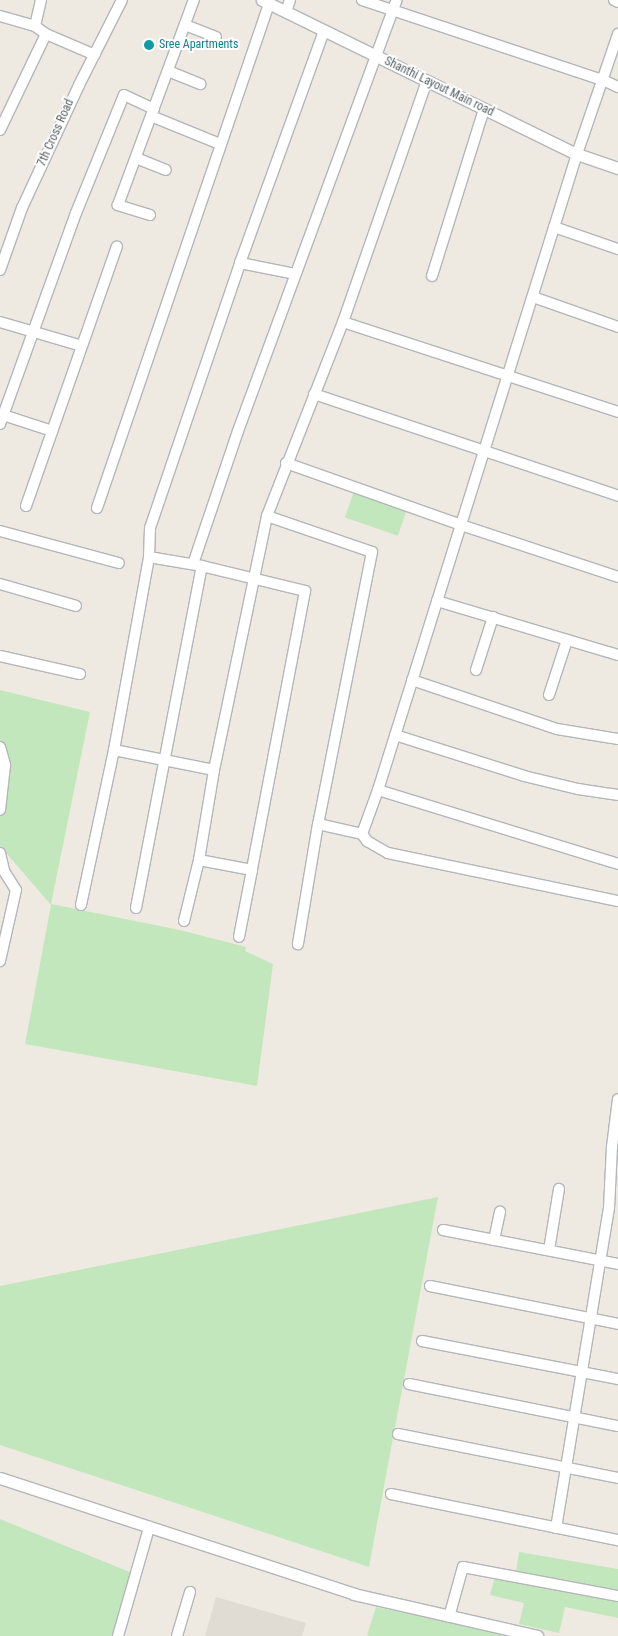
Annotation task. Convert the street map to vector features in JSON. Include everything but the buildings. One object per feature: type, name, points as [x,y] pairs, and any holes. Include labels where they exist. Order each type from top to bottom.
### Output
[{"type":"street","points":[[34,26],[41,0]]},
{"type":"street","name":"7th Cross Road","points":[[0,270],[22,208],[78,85],[122,0]]},
{"type":"street","points":[[150,215],[118,205],[194,0]]},
{"type":"street","points":[[286,12],[290,0]]},
{"type":"street","points":[[362,0],[603,80],[618,87]]},
{"type":"street","points":[[136,908],[164,760],[197,565],[295,274],[397,0]]},
{"type":"street","points":[[614,0],[618,2]]},
{"type":"street","points":[[97,508],[160,329],[266,2]]},
{"type":"street","name":"Shanthi Layout Main road","points":[[266,2],[376,58],[577,154],[618,168]]},
{"type":"street","points":[[0,16],[34,26],[46,34],[95,54]]},
{"type":"street","points":[[185,25],[216,37]]},
{"type":"street","points":[[81,905],[114,750],[149,557],[150,528],[240,263],[324,32]]},
{"type":"street","points":[[0,130],[46,34]]},
{"type":"street","points":[[362,834],[378,790],[577,154],[618,34]]},
{"type":"street","points":[[168,71],[201,84]]},
{"type":"street","points":[[184,921],[199,860],[214,770],[252,579],[267,516],[286,463],[343,322],[427,81]]},
{"type":"street","points":[[52,431],[1,418],[76,213],[124,95],[153,112],[220,144]]},
{"type":"street","points":[[432,276],[484,109]]},
{"type":"street","points":[[136,158],[166,170]]},
{"type":"street","points":[[554,228],[618,249]]},
{"type":"street","points":[[26,506],[116,246]]},
{"type":"street","points":[[240,263],[295,274]]},
{"type":"street","points":[[532,297],[618,327]]},
{"type":"street","points":[[0,322],[82,346]]},
{"type":"street","points":[[343,322],[618,412]]},
{"type":"street","points":[[314,394],[618,496]]},
{"type":"street","points":[[286,463],[461,525],[618,577]]},
{"type":"street","points":[[267,516],[372,552],[318,824],[298,944]]},
{"type":"street","points":[[0,532],[118,563]]},
{"type":"street","points":[[149,557],[197,565],[305,591],[239,937]]},
{"type":"street","points":[[0,584],[76,606]]},
{"type":"street","points":[[437,600],[618,655]]},
{"type":"street","points":[[476,670],[493,617]]},
{"type":"street","points":[[549,695],[567,640]]},
{"type":"street","points":[[0,656],[80,674]]},
{"type":"street","points":[[412,680],[558,729],[618,739]]},
{"type":"street","points":[[395,735],[524,776],[578,789],[618,795]]},
{"type":"street","points":[[0,747],[5,765],[5,783],[0,810]]},
{"type":"street","points":[[114,750],[214,770]]},
{"type":"street","points":[[378,790],[618,864]]},
{"type":"street","points":[[318,824],[362,834],[367,841],[388,853],[618,901]]},
{"type":"street","points":[[0,853],[4,871],[16,890],[0,961]]},
{"type":"street","points":[[199,860],[252,870]]},
{"type":"street","points":[[556,1528],[601,1260],[614,1209],[612,1147],[618,1099]]},
{"type":"street","points":[[549,1250],[559,1189]]},
{"type":"street","points":[[494,1240],[500,1212]]},
{"type":"street","points":[[443,1230],[618,1264]]},
{"type":"street","points":[[430,1286],[618,1324]]},
{"type":"street","points":[[422,1341],[618,1379]]},
{"type":"street","points":[[409,1384],[618,1426]]},
{"type":"street","points":[[398,1434],[618,1478]]},
{"type":"street","points":[[0,1478],[313,1582],[512,1633],[537,1636]]},
{"type":"street","points":[[391,1494],[618,1540]]},
{"type":"street","points":[[118,1636],[149,1528]]},
{"type":"street","points":[[449,1617],[463,1567],[618,1596]]},
{"type":"street","points":[[177,1636],[190,1592]]},
{"type":"shaded area","points":[[216,1597],[306,1623],[302,1636],[205,1636]]},
{"type":"green space","points":[[354,491],[407,509],[398,536],[345,517]]},
{"type":"green space","points":[[0,690],[90,712],[51,904],[180,930],[246,947],[245,951],[273,964],[257,1086],[25,1044],[51,905],[7,854],[0,853]]},
{"type":"green space","points":[[438,1197],[369,1567],[0,1445],[0,1286]]},
{"type":"green space","points":[[0,1519],[132,1573],[113,1636],[0,1636]]},
{"type":"green space","points":[[519,1552],[618,1569],[618,1618],[565,1607],[559,1633],[519,1624],[524,1603],[490,1595],[497,1569],[516,1572]]},
{"type":"green space","points":[[376,1607],[508,1634],[507,1636],[369,1636],[367,1635]]},
{"type":"place","name":"Sree Apartments","points":[[149,45]]}]
